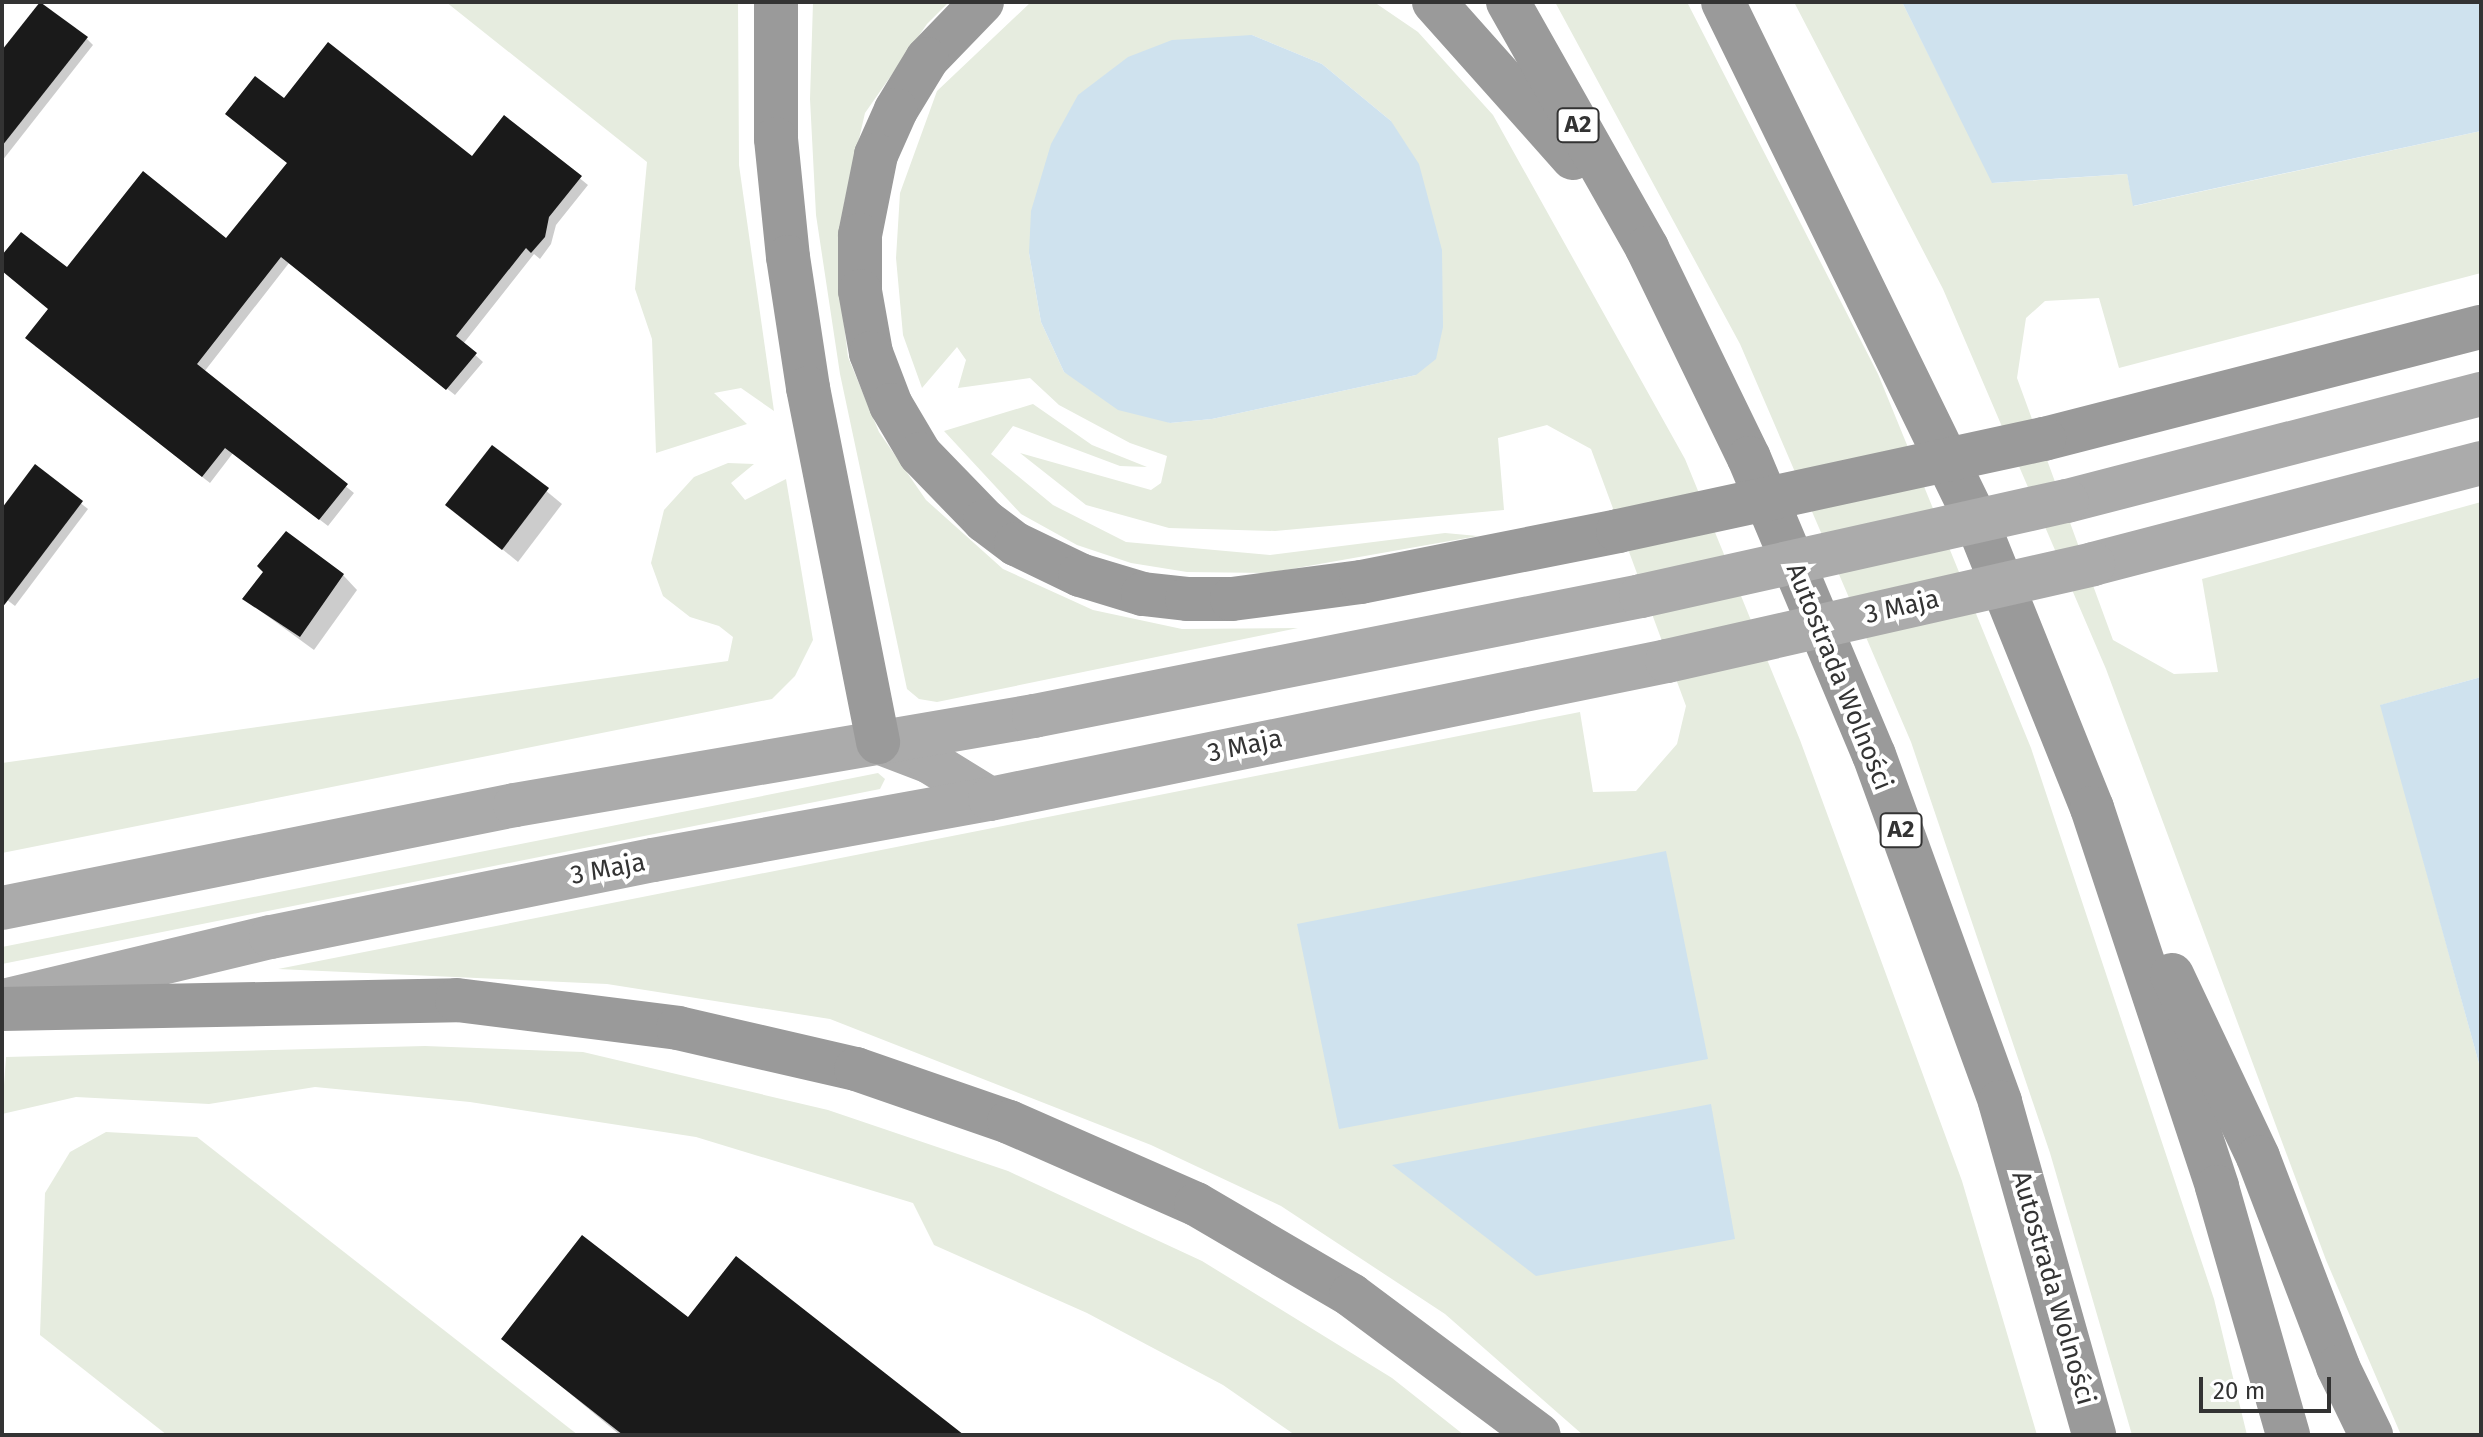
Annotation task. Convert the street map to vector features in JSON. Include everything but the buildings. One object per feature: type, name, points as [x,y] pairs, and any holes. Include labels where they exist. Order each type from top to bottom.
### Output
[{"type":"highway","points":[[776,2],[776,139],[788,257],[808,388],[878,742]]},
{"type":"highway","points":[[982,2],[927,59],[896,110],[876,155],[860,249],[871,353],[891,405],[920,454],[985,521],[1016,544],[1080,575],[1143,594],[1187,599],[1232,599],[1348,584],[1618,531],[2044,439],[2481,327]]},
{"type":"highway","points":[[1434,2],[1536,113],[1647,248]]},
{"type":"highway","name":"Autostrada Wolności","points":[[1508,2],[1647,248],[1749,458],[1874,755],[2000,1102],[2094,1435]]},
{"type":"highway","points":[[1723,2],[1977,522],[2092,808],[2258,1157],[2338,1367],[2371,1435]]},
{"type":"highway","points":[[2092,808],[2217,1187],[2288,1435]]},
{"type":"highway","points":[[2,1009],[457,1000],[678,1028],[856,1069],[1009,1122],[1196,1204],[1351,1295],[1539,1435]]},
{"type":"main road","points":[[2,908],[515,805],[1034,716],[1641,596],[2067,501],[2481,394]]},
{"type":"main road","name":"3 Maja","points":[[2,1001],[287,934],[990,799],[1667,661],[2093,564],[2481,463]]},
{"type":"main road","points":[[878,742],[930,762],[990,799]]},
{"type":"shaded area","points":[[446,2],[738,2],[739,165],[774,411],[741,388],[714,393],[747,424],[656,453],[652,339],[635,289],[647,162]]},
{"type":"shaded area","points":[[813,2],[949,2],[927,24],[865,113],[844,204],[839,283],[848,357],[879,432],[926,500],[1003,569],[1093,610],[1182,629],[1298,628],[937,702],[919,699],[907,689],[840,374],[816,215],[810,99]]},
{"type":"shaded area","points":[[1031,2],[1374,2],[1418,32],[1493,115],[1685,459],[1800,740],[1962,1181],[2037,1435],[1583,1435],[1445,1314],[1281,1206],[1151,1145],[830,1019],[607,984],[278,969],[1580,712],[1593,792],[1636,791],[1677,744],[1686,706],[1591,449],[1547,425],[1498,438],[1504,510],[1275,531],[1169,528],[1086,505],[1020,453],[1151,490],[1161,483],[1167,456],[1130,443],[1059,405],[1030,378],[958,388],[966,360],[957,347],[922,388],[903,335],[896,258],[900,193],[937,91]],"holes":[[[1252,35],[1322,64],[1391,121],[1416,375],[1212,419],[1170,423],[1064,372],[1041,322],[1029,253]]]},
{"type":"shaded area","points":[[1555,2],[1687,2],[1878,374],[2031,748],[2214,1299],[2247,1435],[2132,1435],[2050,1153],[1911,742],[1740,344]]},
{"type":"shaded area","points":[[1794,2],[1902,2],[1993,183],[2127,174],[2134,206],[2481,131],[2481,273],[2119,368],[2099,298],[2045,301],[2026,318],[2017,378],[2113,640],[2174,674],[2218,672],[2202,579],[2481,502],[2481,677],[2381,705],[2481,1071],[2481,1435],[2401,1435],[2326,1260],[2106,669],[1943,289]]},
{"type":"shaded area","points":[[1033,404],[1092,445],[1147,467],[1120,466],[1013,426],[991,454],[1053,505],[1126,542],[1270,555],[1445,533],[1478,536],[1268,573],[1187,572],[1131,563],[1077,545],[1021,514],[944,431]]},
{"type":"shaded area","points":[[728,463],[754,464],[731,483],[745,500],[786,479],[813,640],[795,676],[772,699],[2,853],[2,763],[728,661],[733,637],[719,626],[690,617],[663,596],[651,563],[664,510],[694,477]]},
{"type":"shaded area","points":[[878,773],[885,779],[880,789],[2,964],[2,947]]},
{"type":"shaded area","points":[[425,1046],[583,1052],[828,1110],[1008,1171],[1202,1261],[1392,1378],[1464,1435],[1295,1435],[1223,1385],[1087,1313],[934,1245],[913,1203],[696,1137],[470,1102],[315,1087],[209,1104],[76,1097],[2,1114],[6,1057]]},
{"type":"shaded area","points":[[106,1132],[197,1137],[578,1435],[167,1435],[40,1335],[45,1193],[70,1152]]},
{"type":"water","points":[[1902,2],[2481,2],[2481,131],[2133,206],[2127,174],[1992,183]]},
{"type":"water","points":[[1252,35],[1322,64],[1391,121],[1419,164],[1442,250],[1443,327],[1436,359],[1416,375],[1212,419],[1170,423],[1118,410],[1064,372],[1041,322],[1029,253],[1031,211],[1051,144],[1078,95],[1128,57],[1172,40]]},
{"type":"water","points":[[2481,677],[2481,1071],[2380,705]]},
{"type":"water","points":[[1666,851],[1708,1059],[1339,1129],[1297,924]]},
{"type":"water","points":[[1711,1104],[1735,1239],[1536,1276],[1392,1165]]}]
